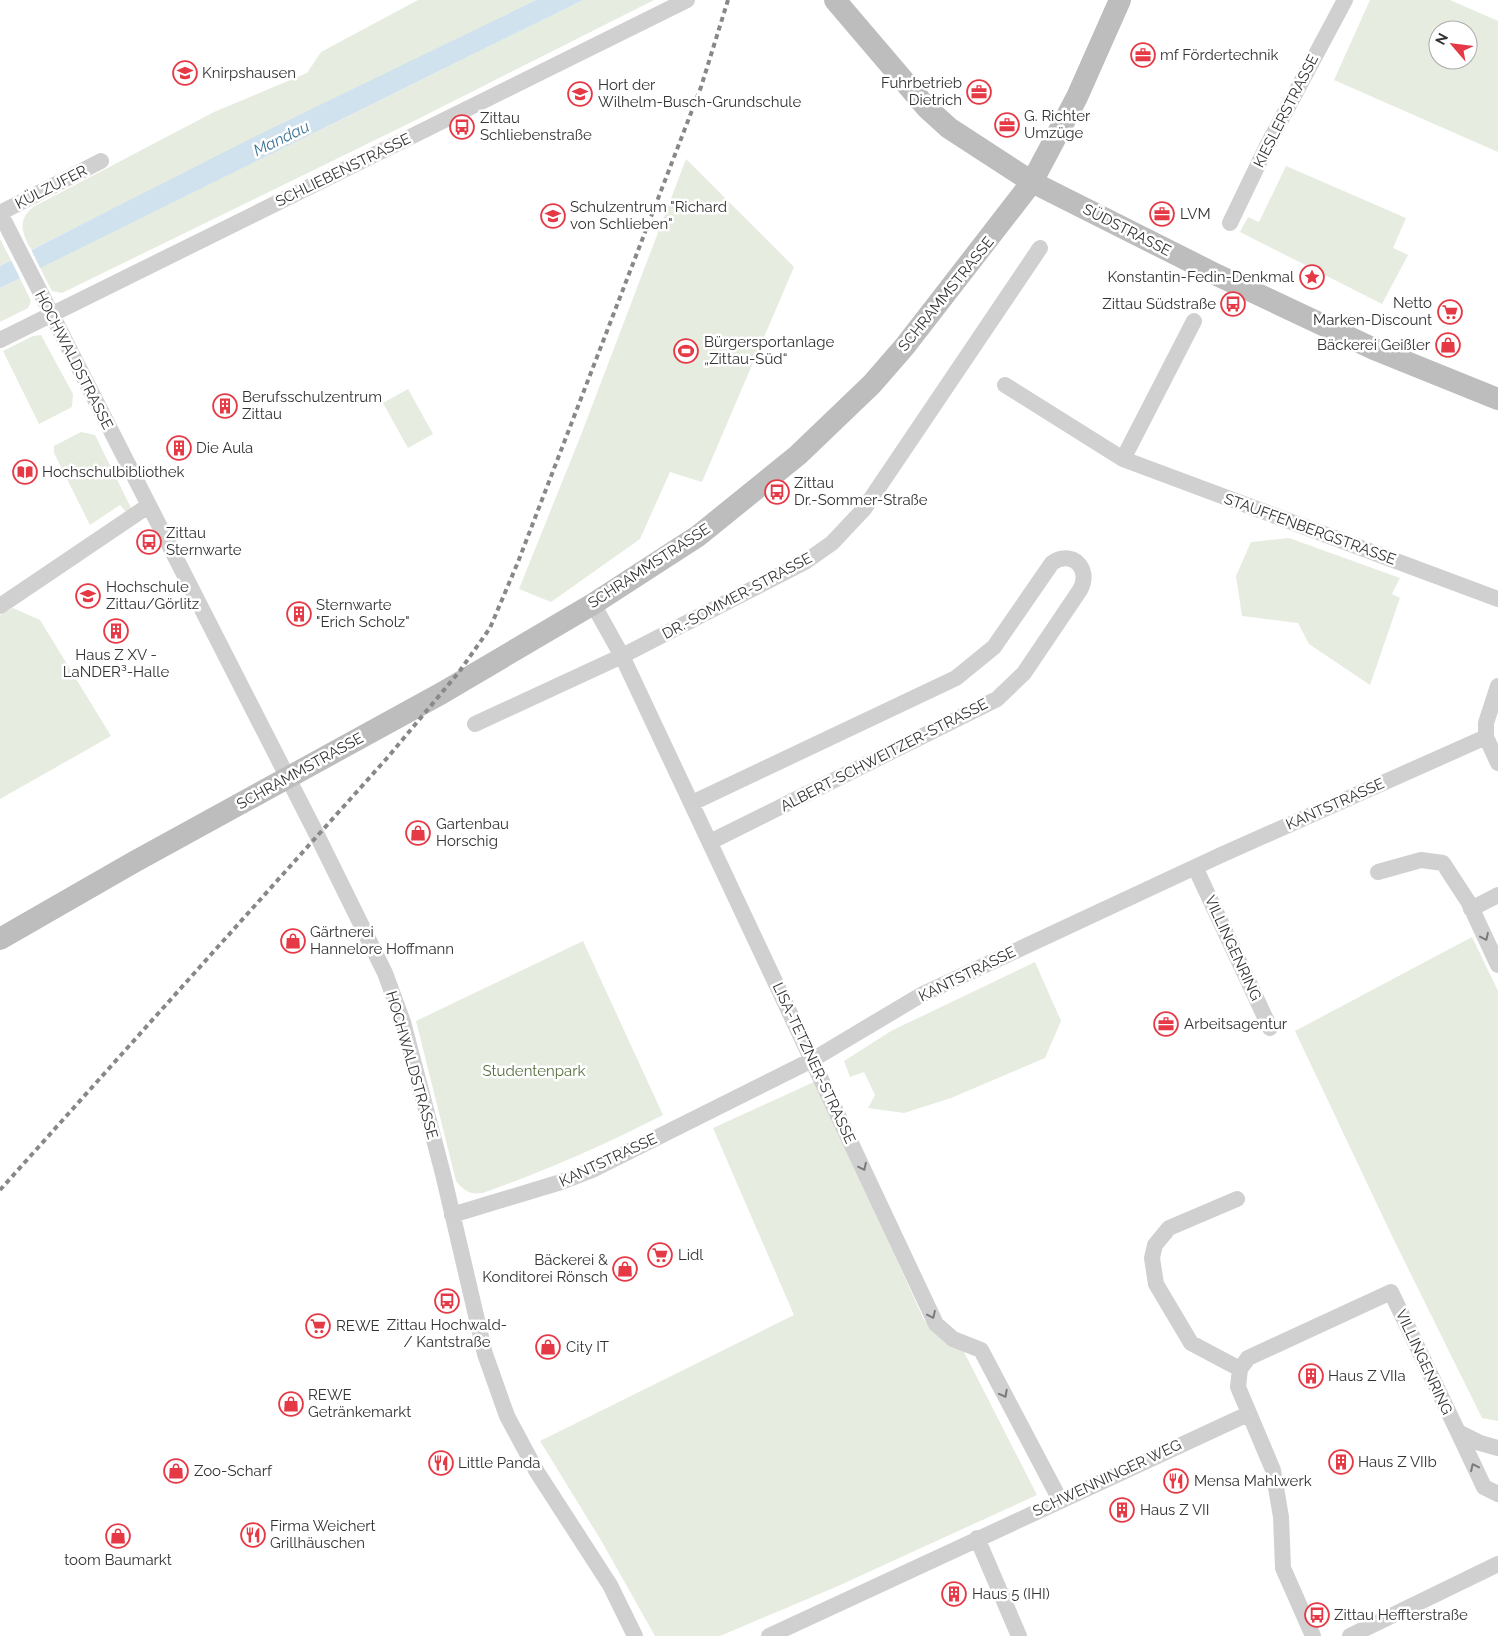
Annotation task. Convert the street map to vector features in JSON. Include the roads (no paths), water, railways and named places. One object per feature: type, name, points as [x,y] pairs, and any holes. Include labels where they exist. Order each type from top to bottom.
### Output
[{"type":"main road","name":"SÜDSTRASSE","points":[[834,0],[927,108],[948,128],[1032,182],[1217,275],[1366,345],[1498,399]]},
{"type":"main road","name":"SCHRAMMSTRASSE","points":[[0,939],[134,862],[442,693],[593,604],[698,536],[798,455],[872,384],[905,346],[1032,182],[1073,105],[1120,0]]},
{"type":"street","name":"SCHLIEBENSTRASSE","points":[[0,340],[687,0]]},
{"type":"street","name":"KIESLERSTRASSE","points":[[1230,223],[1267,146],[1345,0]]},
{"type":"street","name":"KÜLZUFER","points":[[0,213],[101,161]]},
{"type":"street","name":"HOCHWALDSTRASSE","points":[[0,213],[374,950],[396,999],[452,1215],[485,1354],[507,1416],[537,1472],[610,1586],[635,1636]]},
{"type":"street","name":"DR.-SOMMER-STRASSE","points":[[475,724],[622,656],[805,562],[832,543],[864,509],[1040,248]]},
{"type":"street","points":[[1123,460],[1194,321]]},
{"type":"street","name":"STAUFFENBERGSTRASSE","points":[[1005,385],[1123,460],[1498,599]]},
{"type":"street","points":[[0,606],[148,506]]},
{"type":"street","name":"ALBERT-SCHWEITZER-STRASSE","points":[[692,803],[956,678],[994,647],[1052,563],[1066,558],[1076,562],[1083,570],[1084,580],[1080,590],[1024,673],[997,699],[710,842]]},
{"type":"street","name":"LISA-TETZNER-STRASSE","points":[[593,604],[622,656],[936,1324],[954,1339],[981,1350],[1060,1500]]},
{"type":"street","points":[[1498,686],[1486,723],[1486,737],[1498,763]]},
{"type":"street","name":"KANTSTRASSE","points":[[452,1215],[561,1182],[592,1170],[812,1060],[921,995],[1195,867],[1486,737]]},
{"type":"street","points":[[1378,872],[1422,860],[1443,863],[1471,909],[1498,965]]},
{"type":"street","name":"VILLINGENRING","points":[[1195,867],[1270,1028]]},
{"type":"street","points":[[1471,909],[1498,895]]},
{"type":"street","points":[[1237,1199],[1169,1228],[1155,1245],[1152,1258],[1156,1284],[1191,1344],[1240,1369],[1238,1387],[1248,1414],[1274,1470],[1280,1517],[1283,1568],[1313,1636]]},
{"type":"street","name":"VILLINGENRING","points":[[1240,1369],[1248,1358],[1273,1345],[1391,1292],[1484,1487],[1498,1494]]},
{"type":"street","name":"SCHWENNINGER WEG","points":[[768,1636],[1248,1414]]},
{"type":"street","name":"VILLINGENRING","points":[[1458,1432],[1480,1443],[1498,1448]]},
{"type":"street","points":[[977,1538],[1019,1636]]},
{"type":"street","points":[[1350,1636],[1498,1564]]},
{"type":"water","name":"Mandau","points":[[536,0],[583,0],[0,288],[0,266],[248,140]]},
{"type":"railway","points":[[0,1190],[388,757],[459,672],[490,628],[518,562],[701,87],[728,0]]},
{"type":"place","name":"mf Fördertechnik","points":[[1143,55]]},
{"type":"place","name":"Knirpshausen","points":[[185,73]]},
{"type":"place","name":"Fuhrbetrieb Dietrich","points":[[979,92]]},
{"type":"place","name":"Hort der Wilhelm-Busch-Grundschule","points":[[580,94]]},
{"type":"place","name":"G. Richter Umzüge","points":[[1007,125]]},
{"type":"place","name":"Zittau Schliebenstraße","points":[[462,127]]},
{"type":"place","name":"LVM","points":[[1162,214]]},
{"type":"place","name":"Schulzentrum \"Richard von Schlieben\"","points":[[553,216]]},
{"type":"place","name":"Konstantin-Fedin-Denkmal","points":[[1312,277]]},
{"type":"place","name":"Zittau Südstraße","points":[[1233,304]]},
{"type":"place","name":"Netto Marken-Discount","points":[[1450,312]]},
{"type":"place","name":"Bäckerei Geißler","points":[[1448,345]]},
{"type":"place","name":"Bürgersportanlage „Zittau-Süd“","points":[[686,351]]},
{"type":"place","name":"Berufsschulzentrum Zittau","points":[[225,406]]},
{"type":"place","name":"Die Aula","points":[[179,448]]},
{"type":"place","name":"Hochschulbibliothek","points":[[25,472]]},
{"type":"place","name":"Zittau Dr.-Sommer-Straße","points":[[777,492]]},
{"type":"place","name":"Zittau Sternwarte","points":[[149,542]]},
{"type":"place","name":"Hochschule Zittau/Görlitz","points":[[88,596]]},
{"type":"place","name":"Sternwarte \"Erich Scholz\"","points":[[299,614]]},
{"type":"place","name":"Haus Z XV - LaNDER³-Halle","points":[[116,631]]},
{"type":"place","name":"Gartenbau Horschig","points":[[418,833]]},
{"type":"place","name":"Gärtnerei Hannelore Hoffmann","points":[[293,941]]},
{"type":"place","name":"Arbeitsagentur","points":[[1166,1024]]},
{"type":"place","name":"Lidl","points":[[660,1255]]},
{"type":"place","name":"Bäckerei & Konditorei Rönsch","points":[[625,1269]]},
{"type":"place","name":"Zittau Hochwald- / Kantstraße","points":[[447,1301]]},
{"type":"place","name":"REWE","points":[[318,1326]]},
{"type":"place","name":"City IT","points":[[548,1347]]},
{"type":"place","name":"Haus Z VIIa","points":[[1311,1376]]},
{"type":"place","name":"REWE Getränkemarkt","points":[[291,1404]]},
{"type":"place","name":"Haus Z VIIb","points":[[1341,1462]]},
{"type":"place","name":"Little Panda","points":[[441,1463]]},
{"type":"place","name":"Zoo-Scharf","points":[[176,1471]]},
{"type":"place","name":"Mensa Mahlwerk","points":[[1176,1481]]},
{"type":"place","name":"Haus Z VII","points":[[1122,1510]]},
{"type":"place","name":"Firma Weichert Grillhäuschen","points":[[253,1535]]},
{"type":"place","name":"toom Baumarkt","points":[[118,1536]]},
{"type":"place","name":"Haus 5 (IHI)","points":[[954,1594]]},
{"type":"place","name":"Zittau Heffterstraße","points":[[1317,1615]]},
{"type":"park label","name":"Studentenpark","points":[[534,1071]]}]
